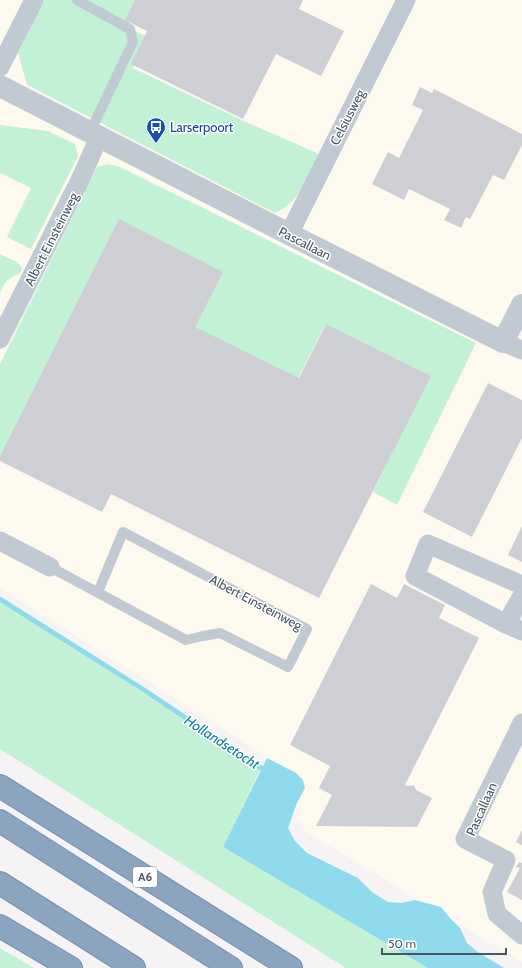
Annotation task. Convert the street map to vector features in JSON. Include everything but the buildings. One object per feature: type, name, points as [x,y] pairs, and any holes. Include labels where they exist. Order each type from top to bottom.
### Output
[{"type":"highway","name":"A6","points":[[0,786],[291,968]]},
{"type":"highway","name":"A6","points":[[0,821],[231,968]]},
{"type":"highway","points":[[0,882],[134,968]]},
{"type":"highway","points":[[0,926],[71,968]]},
{"type":"street","points":[[0,68],[34,0]]},
{"type":"street","name":"Celsiusweg","points":[[289,234],[406,0]]},
{"type":"street","name":"Pascallaan","points":[[0,86],[289,234],[513,346]]},
{"type":"street","name":"Albert Einsteinweg","points":[[0,339],[81,178],[95,135]]},
{"type":"street","points":[[513,346],[522,305]]},
{"type":"street","name":"Albert Einsteinweg","points":[[0,541],[50,567]]},
{"type":"street","points":[[522,585],[428,544],[415,576],[514,628],[522,596]]},
{"type":"street","name":"Pascallaan","points":[[522,723],[465,839],[506,860],[492,892],[497,914],[522,935]]},
{"type":"lane","points":[[77,0],[130,29],[133,42],[95,135]]},
{"type":"lane","name":"Albert Einsteinweg","points":[[50,567],[186,640],[220,633],[288,667],[307,629],[124,532],[98,592]]},
{"type":"shaded area","name":"Larserpoort","points":[[0,0],[522,0],[522,962],[305,831],[260,752],[0,588]]},
{"type":"green space","points":[[44,0],[140,0],[127,27],[148,37],[133,68],[246,122],[319,154],[307,180],[297,196],[283,209],[275,213],[27,85],[18,53]]},
{"type":"green space","points":[[0,125],[48,131],[75,144],[78,156],[31,249],[7,237],[31,188],[0,173]]},
{"type":"green space","points":[[109,164],[120,167],[476,343],[397,505],[373,492],[429,377],[325,325],[297,380],[0,458],[0,364],[97,167]]},
{"type":"green space","points":[[0,254],[17,262],[22,268],[21,272],[6,281],[0,293]]},
{"type":"green space","points":[[0,601],[169,709],[262,766],[223,847],[428,968],[346,968],[0,749]]},
{"type":"green space","points":[[0,948],[3,950],[34,968],[0,968]]},
{"type":"water","points":[[267,758],[296,773],[303,780],[305,788],[297,803],[288,828],[295,841],[307,853],[358,878],[372,892],[388,902],[401,903],[415,900],[441,907],[460,928],[467,943],[478,952],[504,968],[428,968],[223,847]]},
{"type":"waterway","name":"Hollandsetocht","points":[[0,599],[144,690],[267,772]]},
{"type":"place","name":"Larserpoort","points":[[156,144]]}]
